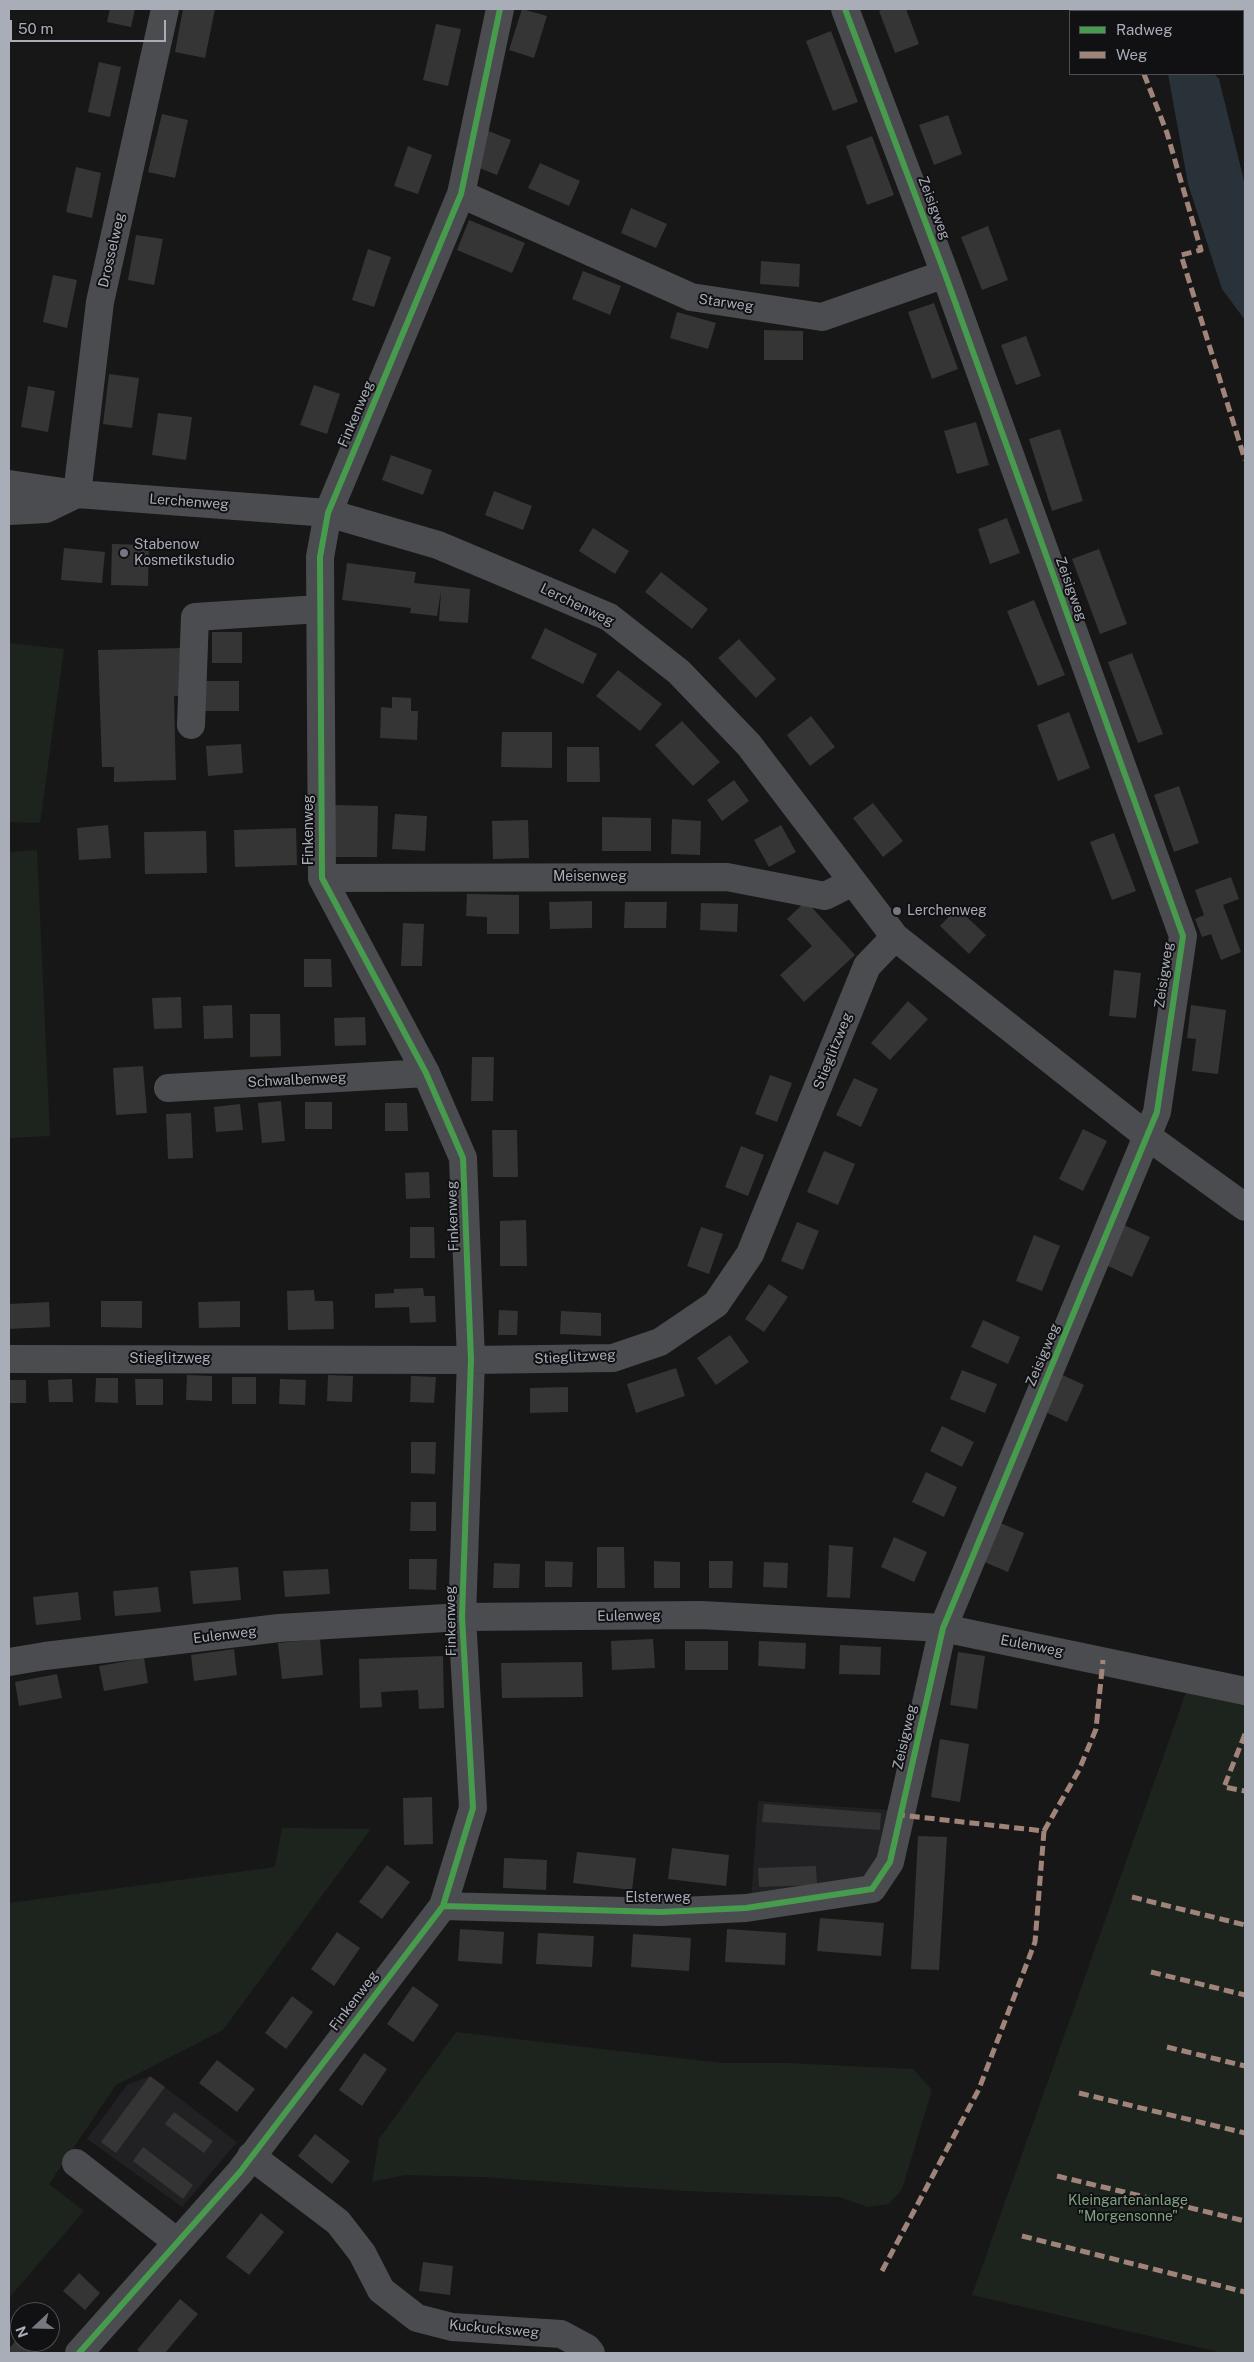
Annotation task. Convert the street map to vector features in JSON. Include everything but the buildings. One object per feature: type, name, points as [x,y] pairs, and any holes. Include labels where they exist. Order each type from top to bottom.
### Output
[{"type":"street","name":"Drosselweg","points":[[77,494],[100,302],[165,9]]},
{"type":"street","name":"Finkenweg","points":[[79,2353],[251,2156],[442,1906],[473,1808],[462,1618],[471,1360],[463,1158],[426,1073],[322,878],[320,557],[328,513],[462,194],[500,9]]},
{"type":"street","name":"Zeisigweg","points":[[845,9],[945,274],[1182,936],[1157,1112],[943,1628],[890,1862],[872,1889]]},
{"type":"street","name":"Starweg","points":[[462,194],[691,298],[822,317],[945,274]]},
{"type":"street","name":"Lerchenweg","points":[[9,484],[77,494],[328,513],[438,545],[609,617],[679,672],[749,745],[895,937],[1147,1136],[1245,1207]]},
{"type":"street","points":[[9,511],[46,509],[77,494]]},
{"type":"street","points":[[191,725],[196,617],[320,610]]},
{"type":"street","name":"Meisenweg","points":[[322,878],[727,877],[825,896],[853,882]]},
{"type":"street","name":"Stieglitzweg","points":[[9,1359],[471,1360],[612,1358],[660,1342],[716,1304],[750,1254],[867,966],[895,937]]},
{"type":"street","name":"Schwalbenweg","points":[[168,1088],[426,1073]]},
{"type":"street","name":"Eulenweg","points":[[9,1662],[279,1628],[462,1618],[701,1615],[943,1628],[1245,1691]]},
{"type":"street","name":"Elsterweg","points":[[442,1906],[661,1912],[746,1908],[872,1889]]},
{"type":"street","name":"Kuckucksweg","points":[[251,2156],[338,2222],[362,2253],[381,2290],[417,2318],[452,2327],[560,2334],[587,2348],[591,2353]]},
{"type":"street","points":[[76,2163],[177,2242]]},
{"type":"shaded area","points":[[1168,75],[1215,75],[1219,79],[1245,185],[1245,320],[1222,289],[1188,184]]},
{"type":"shaded area","points":[[758,1801],[889,1810],[879,1865],[864,1886],[751,1900]]},
{"type":"shaded area","points":[[150,2076],[237,2142],[182,2207],[87,2139],[127,2085]]},
{"type":"green space","points":[[9,643],[64,649],[40,823],[9,822]]},
{"type":"green space","points":[[37,850],[50,1136],[9,1138],[9,852]]},
{"type":"green space","name":"Kleingartenanlage \"Morgensonne\"","points":[[1188,1687],[1245,1700],[1245,2353],[1223,2353],[972,2295]]},
{"type":"green space","points":[[282,1828],[371,1829],[223,2030],[116,2085],[49,2184],[84,2211],[9,2298],[9,1903],[275,1867]]},
{"type":"green space","points":[[456,2032],[722,2063],[786,2063],[913,2069],[932,2090],[902,2189],[889,2204],[867,2207],[840,2197],[685,2191],[483,2177],[405,2175],[372,2182],[379,2139]]},
{"type":"marked path","points":[[1144,75],[1167,133],[1201,250],[1181,255],[1245,460]]},
{"type":"marked path","points":[[1044,1831],[1079,1770],[1096,1729],[1103,1660]]},
{"type":"marked path","points":[[1245,1734],[1224,1787],[1245,1791]]},
{"type":"marked path","points":[[882,2271],[979,2089],[1035,1942],[1044,1831],[900,1815]]},
{"type":"marked path","points":[[1132,1897],[1245,1925]]},
{"type":"marked path","points":[[1151,1972],[1245,1995]]},
{"type":"marked path","points":[[1167,2047],[1245,2066]]},
{"type":"marked path","points":[[1079,2093],[1245,2133]]},
{"type":"marked path","points":[[1057,2176],[1245,2221]]},
{"type":"marked path","points":[[1022,2236],[1245,2292]]},
{"type":"cycle path","points":[[79,2353],[240,2172],[443,1906],[473,1808],[462,1617],[471,1360],[463,1158],[426,1073],[322,878],[320,557],[328,513],[461,194],[500,9]]},
{"type":"cycle path","points":[[443,1906],[661,1912],[746,1908],[872,1889],[890,1862],[943,1628],[1157,1112],[1183,936],[945,274],[845,9]]},
{"type":"place","name":"Stabenow Kosmetikstudio","points":[[124,553]]},
{"type":"place","name":"Lerchenweg","points":[[897,911]]}]
